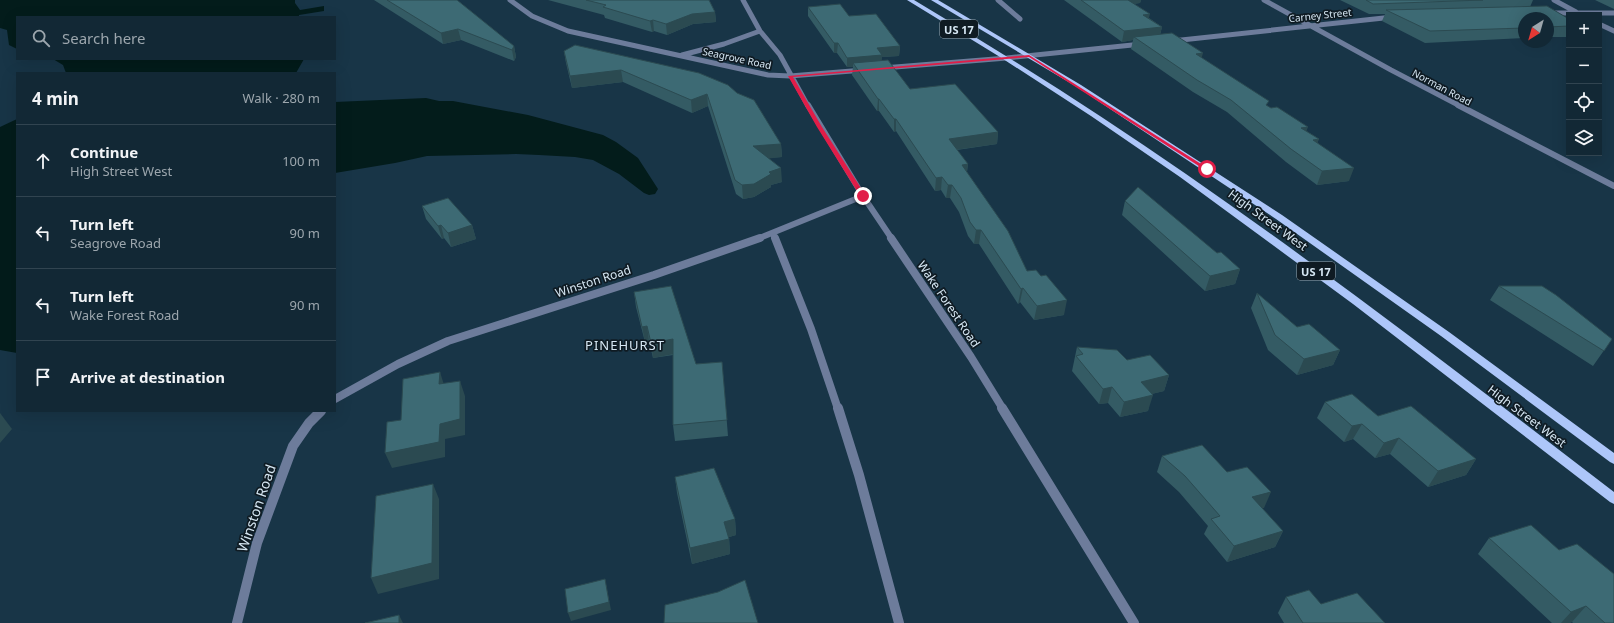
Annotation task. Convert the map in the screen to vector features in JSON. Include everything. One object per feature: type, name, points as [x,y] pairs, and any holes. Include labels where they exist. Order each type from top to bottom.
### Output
[{"type":"main road","name":"High Street West","points":[[910,0],[1007,58],[1086,108],[1194,182],[1299,259],[1614,499]]},
{"type":"main road","name":"High Street West","points":[[934,0],[1029,56],[1279,217],[1445,334],[1614,459]]},
{"type":"street","name":"Seagrove Road","points":[[510,0],[532,16],[568,31],[768,75],[790,76],[869,69]]},
{"type":"street","name":"Wake Forest Road","points":[[743,0],[760,31],[780,55],[790,76],[820,127],[863,196],[970,357],[1134,623]]},
{"type":"street","points":[[998,0],[1020,19]]},
{"type":"street","name":"Norman Road","points":[[1264,0],[1398,74],[1614,186]]},
{"type":"street","points":[[1554,0],[1576,12]]},
{"type":"street","points":[[1554,13],[1566,14]]},
{"type":"street","points":[[1602,13],[1614,13]]},
{"type":"street","name":"Carney Street","points":[[1164,42],[1309,25],[1396,17]]},
{"type":"street","points":[[1602,25],[1614,31]]},
{"type":"street","name":"Seagrove Road","points":[[680,55],[724,44],[760,31]]},
{"type":"street","points":[[877,68],[1029,56],[1148,43]]},
{"type":"street","name":"Winston Road","points":[[336,397],[378,373],[427,350],[465,335],[582,299],[773,234],[826,213],[863,196]]},
{"type":"street","points":[[773,234],[817,345],[856,466],[899,623]]},
{"type":"street","name":"Winston Road","points":[[237,623],[257,543],[293,446],[309,423],[320,412]]},
{"type":"shaded area","points":[[0,0],[295,0],[295,3],[300,10],[324,6],[324,11],[299,16],[16,16],[16,48],[9,45],[7,30],[0,28]]},
{"type":"shaded area","points":[[55,60],[303,60],[297,72],[66,72],[63,65]]},
{"type":"shaded area","points":[[426,98],[439,101],[453,101],[528,115],[603,135],[616,142],[638,158],[658,189],[655,194],[649,195],[644,193],[619,174],[593,160],[575,157],[539,155],[516,154],[427,156],[336,173],[336,102]]},
{"type":"shaded area","points":[[16,119],[16,353],[0,350],[0,127]]},
{"type":"building","points":[[387,0],[457,0],[514,46],[512,50],[458,29],[441,33]]},
{"type":"building","points":[[586,0],[709,0],[715,12],[692,14],[666,24],[653,20],[650,21],[603,7],[606,5]]},
{"type":"building","points":[[1081,0],[1128,0],[1150,14],[1143,15],[1162,27],[1124,31]]},
{"type":"building","points":[[1366,0],[1483,0],[1373,4]]},
{"type":"building","points":[[840,4],[849,16],[876,14],[900,46],[877,48],[882,55],[847,58],[838,43],[834,43],[808,7]]},
{"type":"building","points":[[1547,6],[1566,17],[1566,26],[1554,27],[1554,12],[1518,12],[1518,28],[1430,31],[1386,10]]},
{"type":"building","points":[[1172,33],[1203,53],[1196,54],[1269,101],[1266,105],[1271,108],[1277,107],[1308,127],[1301,128],[1319,139],[1313,140],[1354,168],[1322,171],[1291,149],[1231,100],[1197,80],[1134,37]]},
{"type":"building","points":[[575,45],[699,73],[728,85],[737,93],[754,100],[781,144],[753,146],[781,168],[769,172],[771,174],[754,184],[742,185],[735,180],[707,94],[691,100],[621,70],[570,76],[564,51]]},
{"type":"building","points":[[888,60],[910,89],[955,84],[998,132],[949,139],[968,164],[962,165],[1008,231],[1027,271],[1036,270],[1041,276],[1046,275],[1067,300],[1037,306],[1023,288],[1021,289],[981,230],[976,230],[970,222],[961,198],[952,185],[948,185],[942,177],[936,178],[896,119],[894,119],[878,99],[853,63]]},
{"type":"building","points":[[1138,187],[1217,253],[1221,252],[1240,269],[1210,276],[1125,201]]},
{"type":"building","points":[[448,198],[472,225],[448,233],[441,225],[438,226],[422,206]]},
{"type":"building","points":[[671,286],[696,364],[722,362],[727,420],[673,425],[673,339],[651,343],[647,326],[642,327],[634,292]]},
{"type":"building","points":[[1499,286],[1542,286],[1556,295],[1612,339],[1604,351]]},
{"type":"building","points":[[1257,293],[1297,327],[1309,324],[1340,350],[1304,359],[1275,335]]},
{"type":"building","points":[[1077,347],[1117,350],[1127,360],[1150,355],[1169,375],[1141,382],[1153,395],[1124,402],[1112,387],[1103,389],[1076,356],[1083,354]]},
{"type":"building","points":[[440,372],[439,384],[460,381],[460,419],[440,424],[439,442],[385,453],[387,422],[401,420],[403,379]]},
{"type":"building","points":[[1352,394],[1378,416],[1411,406],[1476,459],[1438,471],[1399,438],[1384,443],[1362,424],[1352,426],[1325,402]]},
{"type":"building","points":[[1202,445],[1227,472],[1247,467],[1271,492],[1252,497],[1283,531],[1234,546],[1211,519],[1220,516],[1185,476],[1162,456]]},
{"type":"building","points":[[714,468],[735,519],[724,522],[729,539],[690,548],[675,477]]},
{"type":"building","points":[[433,484],[432,563],[371,578],[376,496]]},
{"type":"building","points":[[1531,525],[1559,550],[1577,544],[1614,574],[1614,623],[1605,623],[1586,606],[1571,612],[1489,538]]},
{"type":"building","points":[[605,579],[609,602],[568,613],[565,589]]},
{"type":"building","points":[[745,580],[758,623],[664,623],[665,605],[718,592]]},
{"type":"building","points":[[1309,590],[1321,604],[1357,593],[1385,623],[1303,623],[1286,597]]},
{"type":"building","points":[[399,615],[399,623],[365,623]]},
{"type":"district","name":"PINEHURST","points":[[625,345]]},
{"type":"route","points":[[863,196],[790,76],[1029,56],[1079,86],[1207,169]]}]
